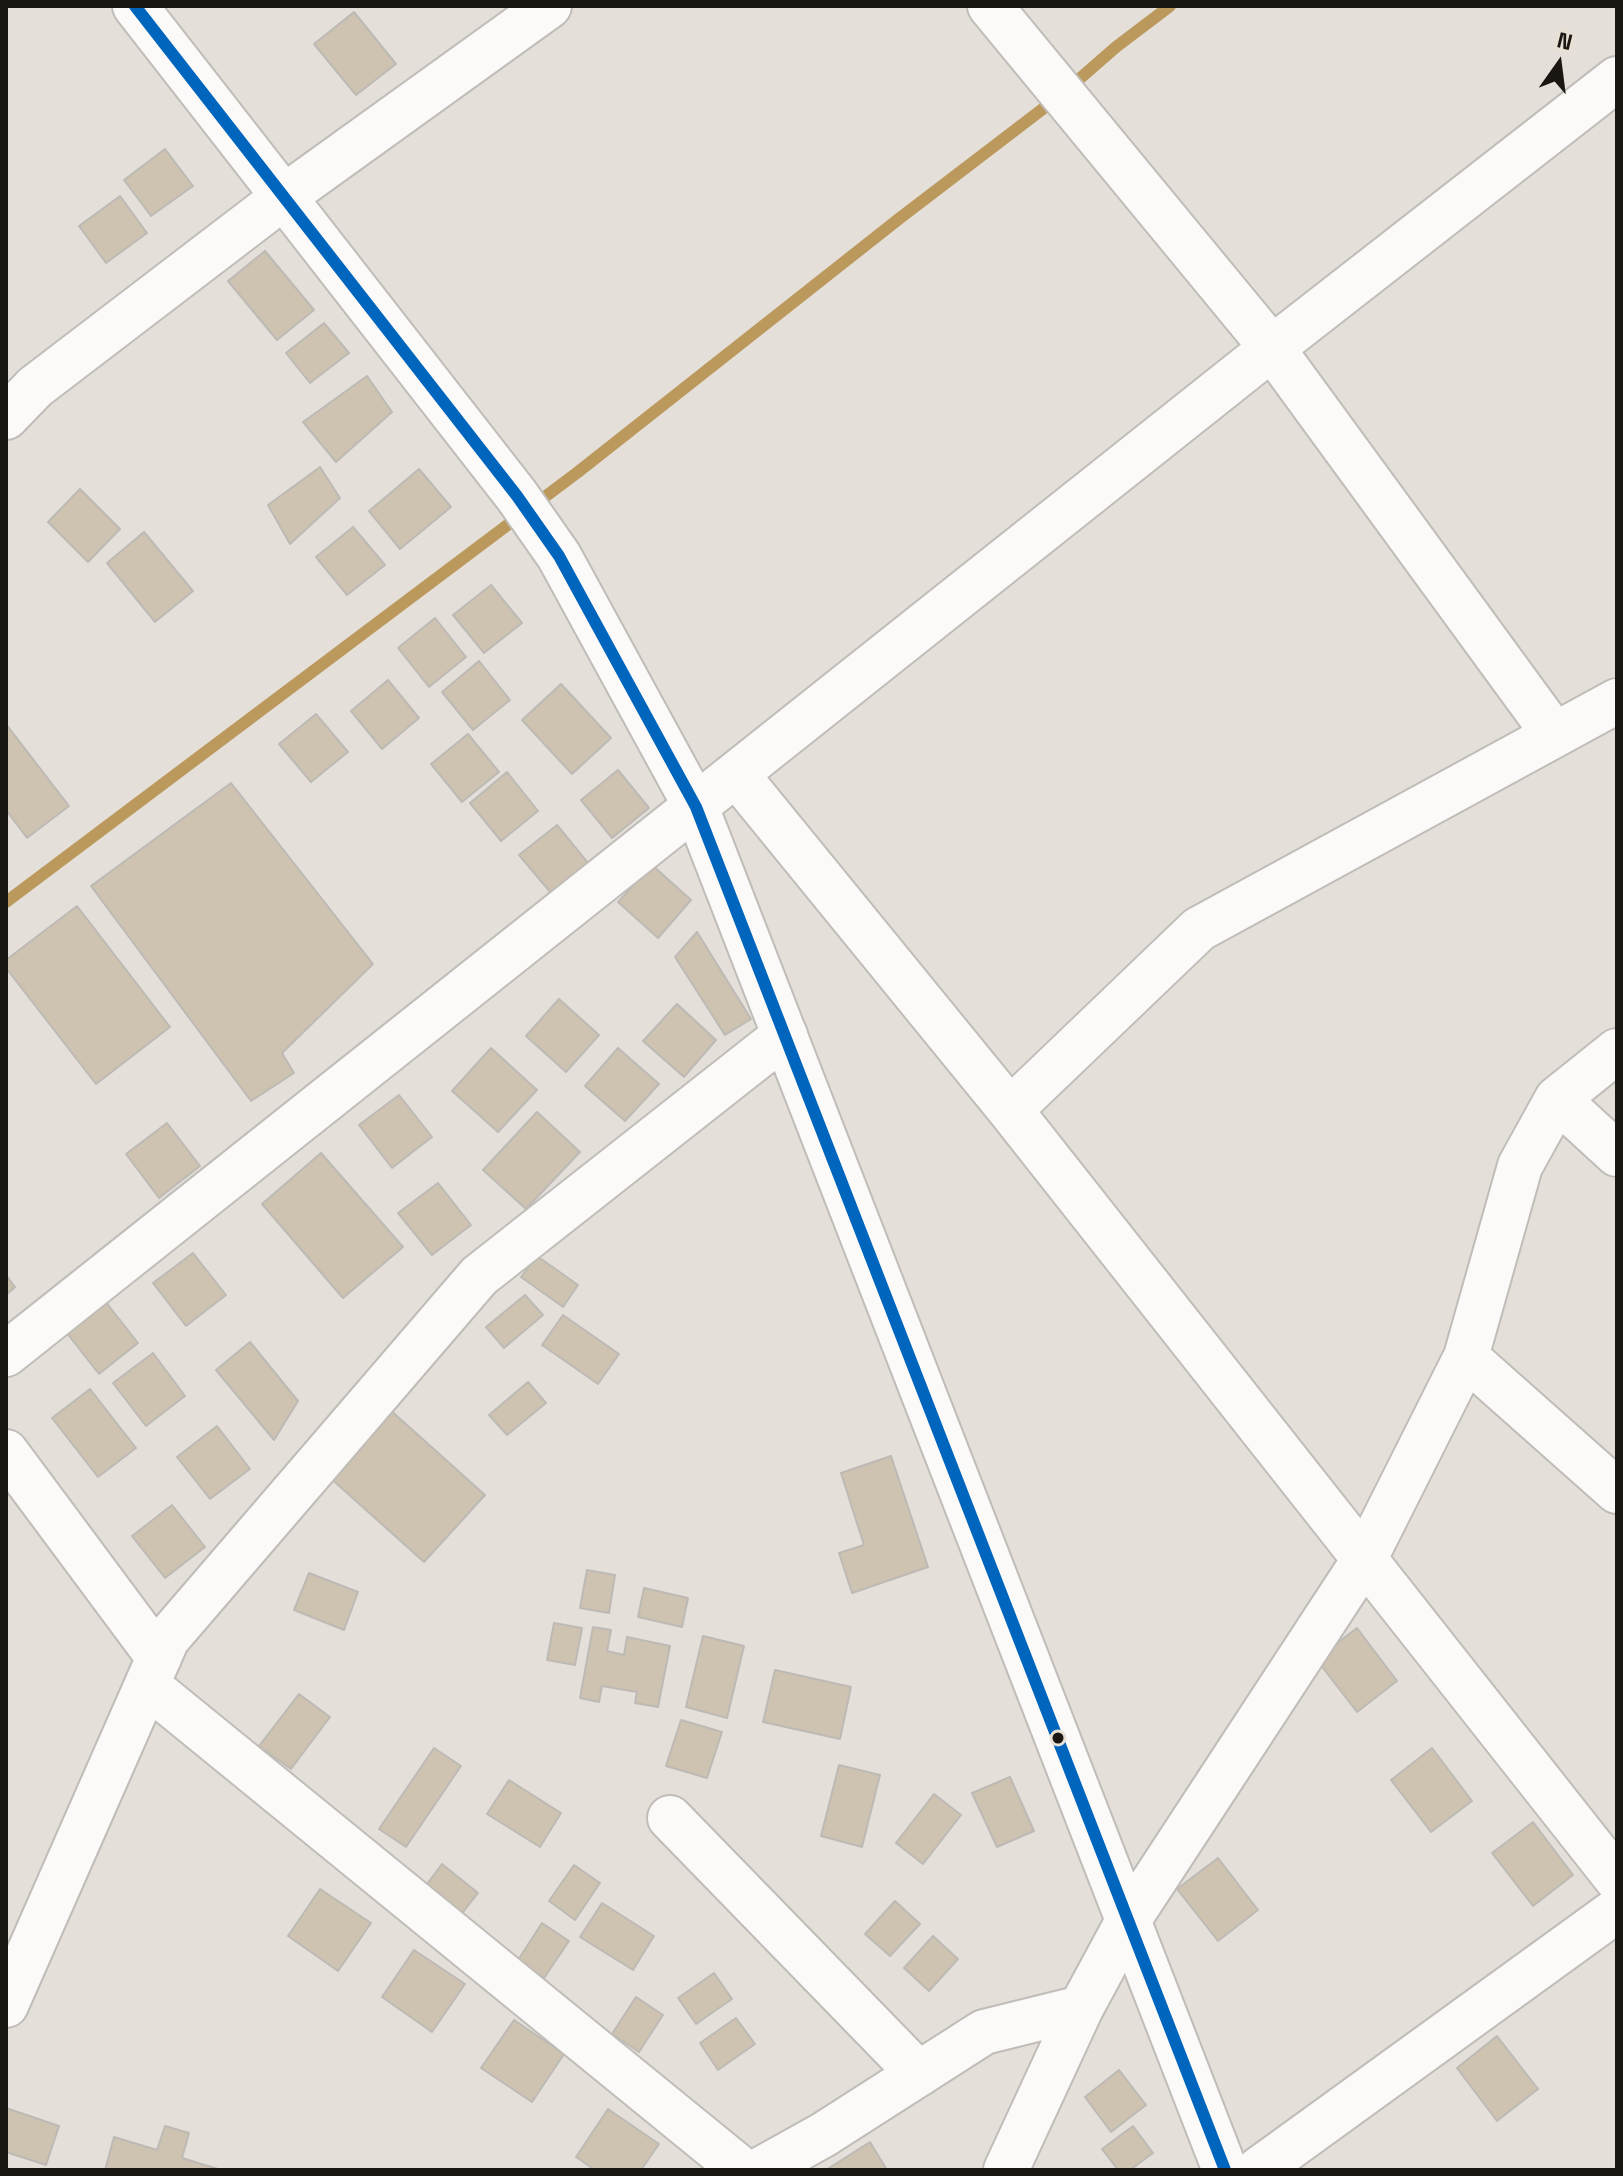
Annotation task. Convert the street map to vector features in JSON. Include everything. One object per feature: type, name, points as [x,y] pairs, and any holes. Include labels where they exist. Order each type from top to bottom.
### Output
[{"type":"main road","points":[[135,6],[543,533],[559,556],[696,807],[1225,2170]]},
{"type":"main road","points":[[6,417],[35,387],[285,196],[549,6]]},
{"type":"main road","points":[[990,6],[1272,348],[1554,734]]},
{"type":"main road","points":[[6,1354],[1272,348],[1617,79]]},
{"type":"main road","points":[[1010,1110],[1199,929],[1617,701]]},
{"type":"main road","points":[[736,774],[1010,1110],[1617,1879]]},
{"type":"main road","points":[[6,2005],[167,1639],[479,1276],[785,1035]]},
{"type":"main road","points":[[1006,2170],[1081,2008],[1129,1919],[1364,1560],[1466,1357],[1520,1166],[1557,1099],[1617,1051]]},
{"type":"main road","points":[[1557,1099],[1617,1154]]},
{"type":"main road","points":[[1466,1357],[1617,1491]]},
{"type":"main road","points":[[6,1452],[153,1671],[742,2170]]},
{"type":"main road","points":[[670,1818],[919,2074]]},
{"type":"main road","points":[[1258,2170],[1617,1910]]},
{"type":"main road","points":[[760,2170],[823,2135],[984,2032],[1081,2008]]},
{"type":"building","points":[[354,12],[396,64],[356,95],[314,44]]},
{"type":"building","points":[[165,149],[193,186],[151,216],[124,180]]},
{"type":"building","points":[[120,196],[147,233],[106,263],[79,226]]},
{"type":"building","points":[[265,251],[314,310],[277,340],[228,281]]},
{"type":"building","points":[[324,323],[349,353],[310,383],[286,353]]},
{"type":"building","points":[[367,376],[392,412],[336,462],[303,422]]},
{"type":"building","points":[[320,467],[340,498],[290,544],[268,505]]},
{"type":"building","points":[[419,469],[451,507],[400,549],[369,511]]},
{"type":"building","points":[[80,489],[120,529],[88,562],[48,522]]},
{"type":"building","points":[[353,527],[385,565],[347,595],[316,557]]},
{"type":"building","points":[[144,532],[193,591],[155,622],[107,563]]},
{"type":"building","points":[[491,585],[522,623],[484,653],[453,615]]},
{"type":"building","points":[[435,618],[466,657],[429,687],[398,648]]},
{"type":"building","points":[[479,661],[510,700],[473,730],[442,692]]},
{"type":"building","points":[[388,680],[419,718],[382,749],[351,711]]},
{"type":"building","points":[[561,684],[611,738],[572,774],[522,720]]},
{"type":"building","points":[[316,714],[348,752],[311,782],[279,744]]},
{"type":"building","points":[[6,724],[69,806],[27,838],[6,810]]},
{"type":"building","points":[[468,734],[499,772],[462,802],[431,764]]},
{"type":"building","points":[[618,770],[649,808],[612,838],[581,800]]},
{"type":"building","points":[[507,772],[538,811],[501,841],[470,803]]},
{"type":"building","points":[[231,783],[373,964],[282,1053],[294,1073],[251,1101],[91,886]]},
{"type":"building","points":[[557,825],[588,863],[551,893],[519,855]]},
{"type":"building","points":[[652,865],[691,900],[658,938],[618,902]]},
{"type":"building","points":[[77,906],[170,1027],[96,1084],[6,968],[6,960]]},
{"type":"building","points":[[697,932],[751,1019],[725,1035],[675,957]]},
{"type":"building","points":[[559,999],[599,1035],[566,1072],[526,1036]]},
{"type":"building","points":[[677,1004],[716,1040],[684,1077],[643,1041]]},
{"type":"building","points":[[491,1048],[537,1090],[498,1132],[452,1091]]},
{"type":"building","points":[[618,1048],[659,1084],[625,1121],[585,1086]]},
{"type":"building","points":[[399,1095],[432,1137],[392,1168],[359,1125]]},
{"type":"building","points":[[537,1112],[580,1152],[526,1209],[483,1170]]},
{"type":"building","points":[[167,1123],[200,1166],[159,1198],[126,1154]]},
{"type":"building","points":[[321,1153],[403,1247],[343,1298],[262,1204]]},
{"type":"building","points":[[438,1183],[471,1225],[432,1255],[398,1213]]},
{"type":"building","points":[[193,1253],[226,1295],[186,1326],[153,1283]]},
{"type":"building","points":[[537,1256],[578,1285],[563,1307],[521,1277]]},
{"type":"building","points":[[6,1275],[15,1287],[6,1295]]},
{"type":"building","points":[[525,1295],[543,1315],[504,1348],[486,1327]]},
{"type":"building","points":[[105,1301],[138,1343],[99,1374],[66,1332]]},
{"type":"building","points":[[563,1315],[619,1354],[598,1384],[542,1345]]},
{"type":"building","points":[[250,1342],[298,1401],[274,1440],[216,1370]]},
{"type":"building","points":[[153,1353],[185,1396],[146,1426],[113,1383]]},
{"type":"building","points":[[528,1382],[546,1403],[507,1435],[489,1415]]},
{"type":"building","points":[[90,1389],[136,1448],[98,1477],[52,1418]]},
{"type":"building","points":[[388,1408],[485,1495],[424,1562],[327,1475]]},
{"type":"building","points":[[217,1426],[250,1469],[210,1499],[177,1457]]},
{"type":"building","points":[[891,1456],[928,1567],[852,1593],[839,1553],[864,1545],[841,1473]]},
{"type":"building","points":[[172,1505],[205,1547],[165,1578],[132,1536]]},
{"type":"building","points":[[587,1570],[615,1575],[609,1613],[580,1608]]},
{"type":"building","points":[[309,1573],[358,1592],[344,1630],[294,1610]]},
{"type":"building","points":[[644,1588],[688,1598],[682,1627],[638,1617]]},
{"type":"building","points":[[554,1623],[582,1628],[575,1665],[547,1660]]},
{"type":"building","points":[[593,1627],[611,1630],[607,1651],[624,1655],[627,1637],[670,1646],[658,1707],[635,1703],[637,1692],[602,1686],[599,1702],[580,1698]]},
{"type":"building","points":[[1357,1628],[1397,1681],[1357,1712],[1316,1659]]},
{"type":"building","points":[[703,1636],[744,1646],[727,1718],[686,1707]]},
{"type":"building","points":[[775,1670],[851,1687],[840,1739],[763,1722]]},
{"type":"building","points":[[299,1694],[330,1717],[291,1769],[259,1746]]},
{"type":"building","points":[[681,1720],[722,1732],[707,1778],[666,1766]]},
{"type":"building","points":[[434,1748],[461,1766],[406,1847],[379,1829]]},
{"type":"building","points":[[1432,1748],[1472,1801],[1431,1832],[1391,1780]]},
{"type":"building","points":[[839,1765],[880,1775],[862,1847],[821,1836]]},
{"type":"building","points":[[1010,1777],[1034,1831],[997,1847],[972,1793]]},
{"type":"building","points":[[509,1780],[561,1813],[540,1847],[487,1814]]},
{"type":"building","points":[[934,1794],[961,1815],[923,1864],[896,1843]]},
{"type":"building","points":[[1533,1822],[1573,1875],[1533,1906],[1492,1853]]},
{"type":"building","points":[[1218,1858],[1258,1910],[1218,1941],[1177,1889]]},
{"type":"building","points":[[442,1864],[478,1893],[460,1916],[424,1888]]},
{"type":"building","points":[[574,1865],[600,1883],[575,1920],[549,1901]]},
{"type":"building","points":[[320,1889],[371,1923],[338,1971],[288,1936]]},
{"type":"building","points":[[895,1901],[920,1924],[890,1956],[865,1934]]},
{"type":"building","points":[[602,1903],[654,1936],[633,1970],[580,1937]]},
{"type":"building","points":[[542,1923],[569,1941],[544,1978],[518,1960]]},
{"type":"building","points":[[933,1936],[958,1959],[929,1991],[904,1968]]},
{"type":"building","points":[[414,1950],[465,1984],[432,2032],[382,1997]]},
{"type":"building","points":[[714,1973],[732,1999],[696,2024],[678,1998]]},
{"type":"building","points":[[636,1997],[663,2015],[639,2052],[612,2034]]},
{"type":"building","points":[[736,2018],[755,2044],[718,2070],[700,2043]]},
{"type":"building","points":[[514,2020],[564,2054],[532,2102],[481,2068]]},
{"type":"building","points":[[1497,2036],[1538,2089],[1497,2121],[1457,2068]]},
{"type":"building","points":[[1119,2070],[1146,2105],[1111,2132],[1085,2097]]},
{"type":"building","points":[[6,2108],[59,2126],[46,2165],[6,2152]]},
{"type":"building","points":[[608,2109],[659,2144],[641,2170],[595,2170],[576,2157]]},
{"type":"building","points":[[165,2126],[189,2133],[182,2158],[221,2170],[105,2170],[114,2137],[157,2150]]},
{"type":"building","points":[[1133,2126],[1153,2153],[1130,2170],[1118,2170],[1102,2149]]},
{"type":"building","points":[[870,2142],[887,2170],[826,2170]]},
{"type":"waterway","points":[[6,902],[578,472],[1061,95],[1170,6]]},
{"type":"transit line","points":[[135,6],[517,496],[559,556],[696,807],[1225,2170]]}]
